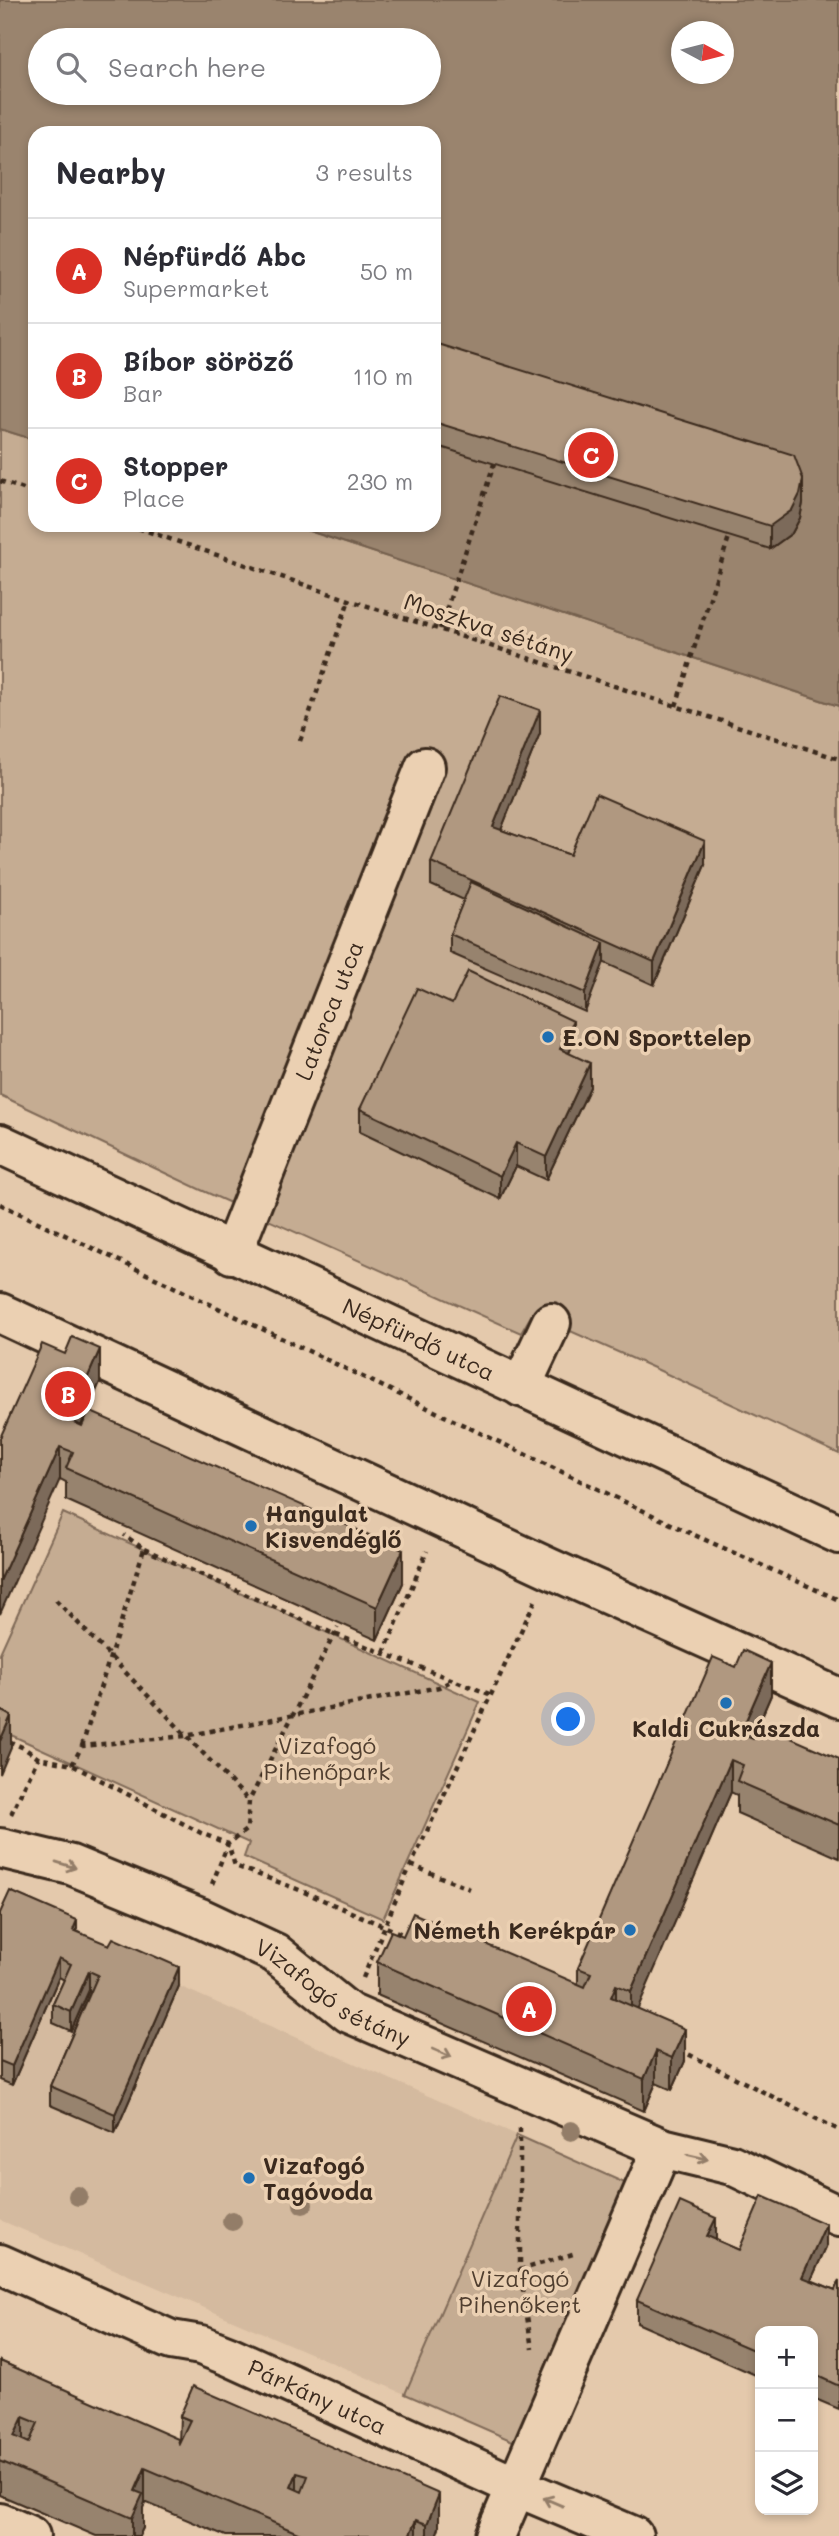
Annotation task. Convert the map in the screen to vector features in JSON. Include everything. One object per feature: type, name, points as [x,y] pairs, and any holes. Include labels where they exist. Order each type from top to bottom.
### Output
[{"type":"street","name":"Latorca utca","points":[[232,1254],[425,767]]},
{"type":"street","name":"Népfürdő utca","points":[[0,1144],[839,1534]]},
{"type":"street","points":[[0,1313],[549,1568],[839,1698]]},
{"type":"street","points":[[522,1387],[551,1323]]},
{"type":"street","name":"Vizafogó sétány","points":[[3,1837],[198,1917],[275,1953],[349,2013],[662,2148],[732,2165],[839,2216]]},
{"type":"street","points":[[495,2536],[662,2148]]},
{"type":"street","name":"Párkány utca","points":[[0,2264],[171,2340],[201,2345],[229,2356],[517,2487],[633,2536]]},
{"type":"street","points":[[0,2523],[30,2536]]},
{"type":"path","points":[[440,629],[494,464]]},
{"type":"path","points":[[0,481],[28,491]]},
{"type":"path","name":"Moszkva sétány","points":[[150,532],[349,600],[839,759]]},
{"type":"path","points":[[676,706],[729,537]]},
{"type":"path","points":[[300,741],[349,600]]},
{"type":"path","points":[[0,1204],[690,1533],[839,1600]]},
{"type":"path","points":[[384,1653],[441,1518]]},
{"type":"path","points":[[124,1535],[144,1549],[334,1634],[492,1695]]},
{"type":"path","points":[[72,1765],[82,1746],[144,1549]]},
{"type":"path","points":[[349,2013],[411,1865],[549,1568]]},
{"type":"path","points":[[56,1600],[249,1801]]},
{"type":"path","points":[[198,1917],[228,1844],[247,1829],[249,1801],[338,1627]]},
{"type":"path","points":[[82,1746],[185,1736],[293,1717],[439,1688],[453,1680]]},
{"type":"path","points":[[0,1737],[38,1758],[72,1765],[201,1833],[228,1844],[236,1866],[298,1889],[410,1937]]},
{"type":"path","points":[[3,1837],[38,1758]]},
{"type":"path","points":[[411,1865],[470,1889]]},
{"type":"path","points":[[675,2048],[839,2130]]},
{"type":"path","points":[[526,2089],[520,2106],[520,2270],[533,2350]]},
{"type":"path","points":[[520,2270],[611,2242],[620,2246]]},
{"type":"shaded area","points":[[0,0],[839,0],[839,706],[312,532],[441,532],[441,126],[28,126],[28,438],[0,429]]},
{"type":"shaded area","name":"Vizafogó Tagóvoda","points":[[0,1932],[113,1957],[517,2135],[405,2394],[0,2220]]},
{"type":"green space","points":[[0,429],[28,438],[28,532],[312,532],[839,706],[839,1454],[532,1314],[521,1333],[199,1189],[0,1095]]},
{"type":"green space","name":"Vizafogó Pihenőpark","points":[[63,1513],[480,1702],[383,1919],[244,1857],[249,1843],[0,1730],[0,1653]]},
{"type":"green space","name":"Vizafogó Pihenőkert","points":[[517,2135],[636,2188],[524,2446],[405,2394]]},
{"type":"building","points":[[441,345],[794,455],[803,479],[800,494],[792,510],[770,526],[441,424]]},
{"type":"building","points":[[500,696],[540,710],[493,827],[570,855],[596,794],[705,841],[654,962],[431,862]]},
{"type":"building","points":[[471,882],[604,943],[585,993],[450,934]]},
{"type":"building","points":[[468,971],[573,1021],[560,1049],[590,1063],[546,1157],[516,1143],[500,1176],[360,1109],[417,988],[452,1004]]},
{"type":"building","points":[[72,1337],[100,1349],[69,1420],[82,1426],[89,1411],[403,1550],[377,1607],[66,1468],[73,1452],[60,1447],[0,1581],[0,1438],[42,1344],[65,1354]]},
{"type":"building","points":[[743,1650],[771,1663],[740,1734],[753,1739],[759,1724],[839,1759],[839,1825],[737,1781],[743,1765],[731,1760],[631,1991],[616,1985],[611,1997],[685,2029],[672,2058],[656,2051],[644,2079],[377,1962],[391,1931],[403,1936],[413,1913],[585,1987],[591,1973],[578,1968],[713,1657],[736,1667]]},
{"type":"building","points":[[0,1710],[11,1716],[0,1741]]},
{"type":"building","points":[[10,1891],[77,1920],[73,1930],[109,1945],[113,1938],[179,1967],[115,2114],[50,2086],[98,1975],[89,1971],[71,2012],[53,2004],[71,1964],[59,1958],[12,2066],[0,2061],[0,1913]]},
{"type":"building","points":[[762,2196],[826,2224],[802,2277],[835,2290],[839,2280],[839,2386],[818,2376],[818,2326],[755,2326],[755,2351],[637,2300],[680,2202],[716,2218],[707,2236],[739,2250]]},
{"type":"building","points":[[0,2361],[178,2439],[179,2443],[190,2420],[180,2416],[193,2386],[439,2494],[427,2524],[416,2520],[409,2536],[305,2536],[145,2468],[135,2491],[143,2494],[132,2518],[0,2461]],"holes":[[[23,2417],[38,2423],[29,2443],[14,2436]],[[297,2473],[308,2476],[302,2492],[291,2487]]]},
{"type":"place","name":"Stopper","points":[[591,455]]},
{"type":"place","name":"E.ON Sporttelep","points":[[548,1037]]},
{"type":"place","name":"Bíbor söröző","points":[[68,1394]]},
{"type":"place","name":"Hangulat Kisvendéglő","points":[[251,1526]]},
{"type":"place","name":"Kaldi Cukrászda","points":[[726,1703]]},
{"type":"place","name":"Németh Kerékpár","points":[[630,1930]]},
{"type":"place","name":"Népfürdő Abc","points":[[529,2009]]},
{"type":"place","name":"Vizafogó Tagóvoda","points":[[249,2178]]}]
